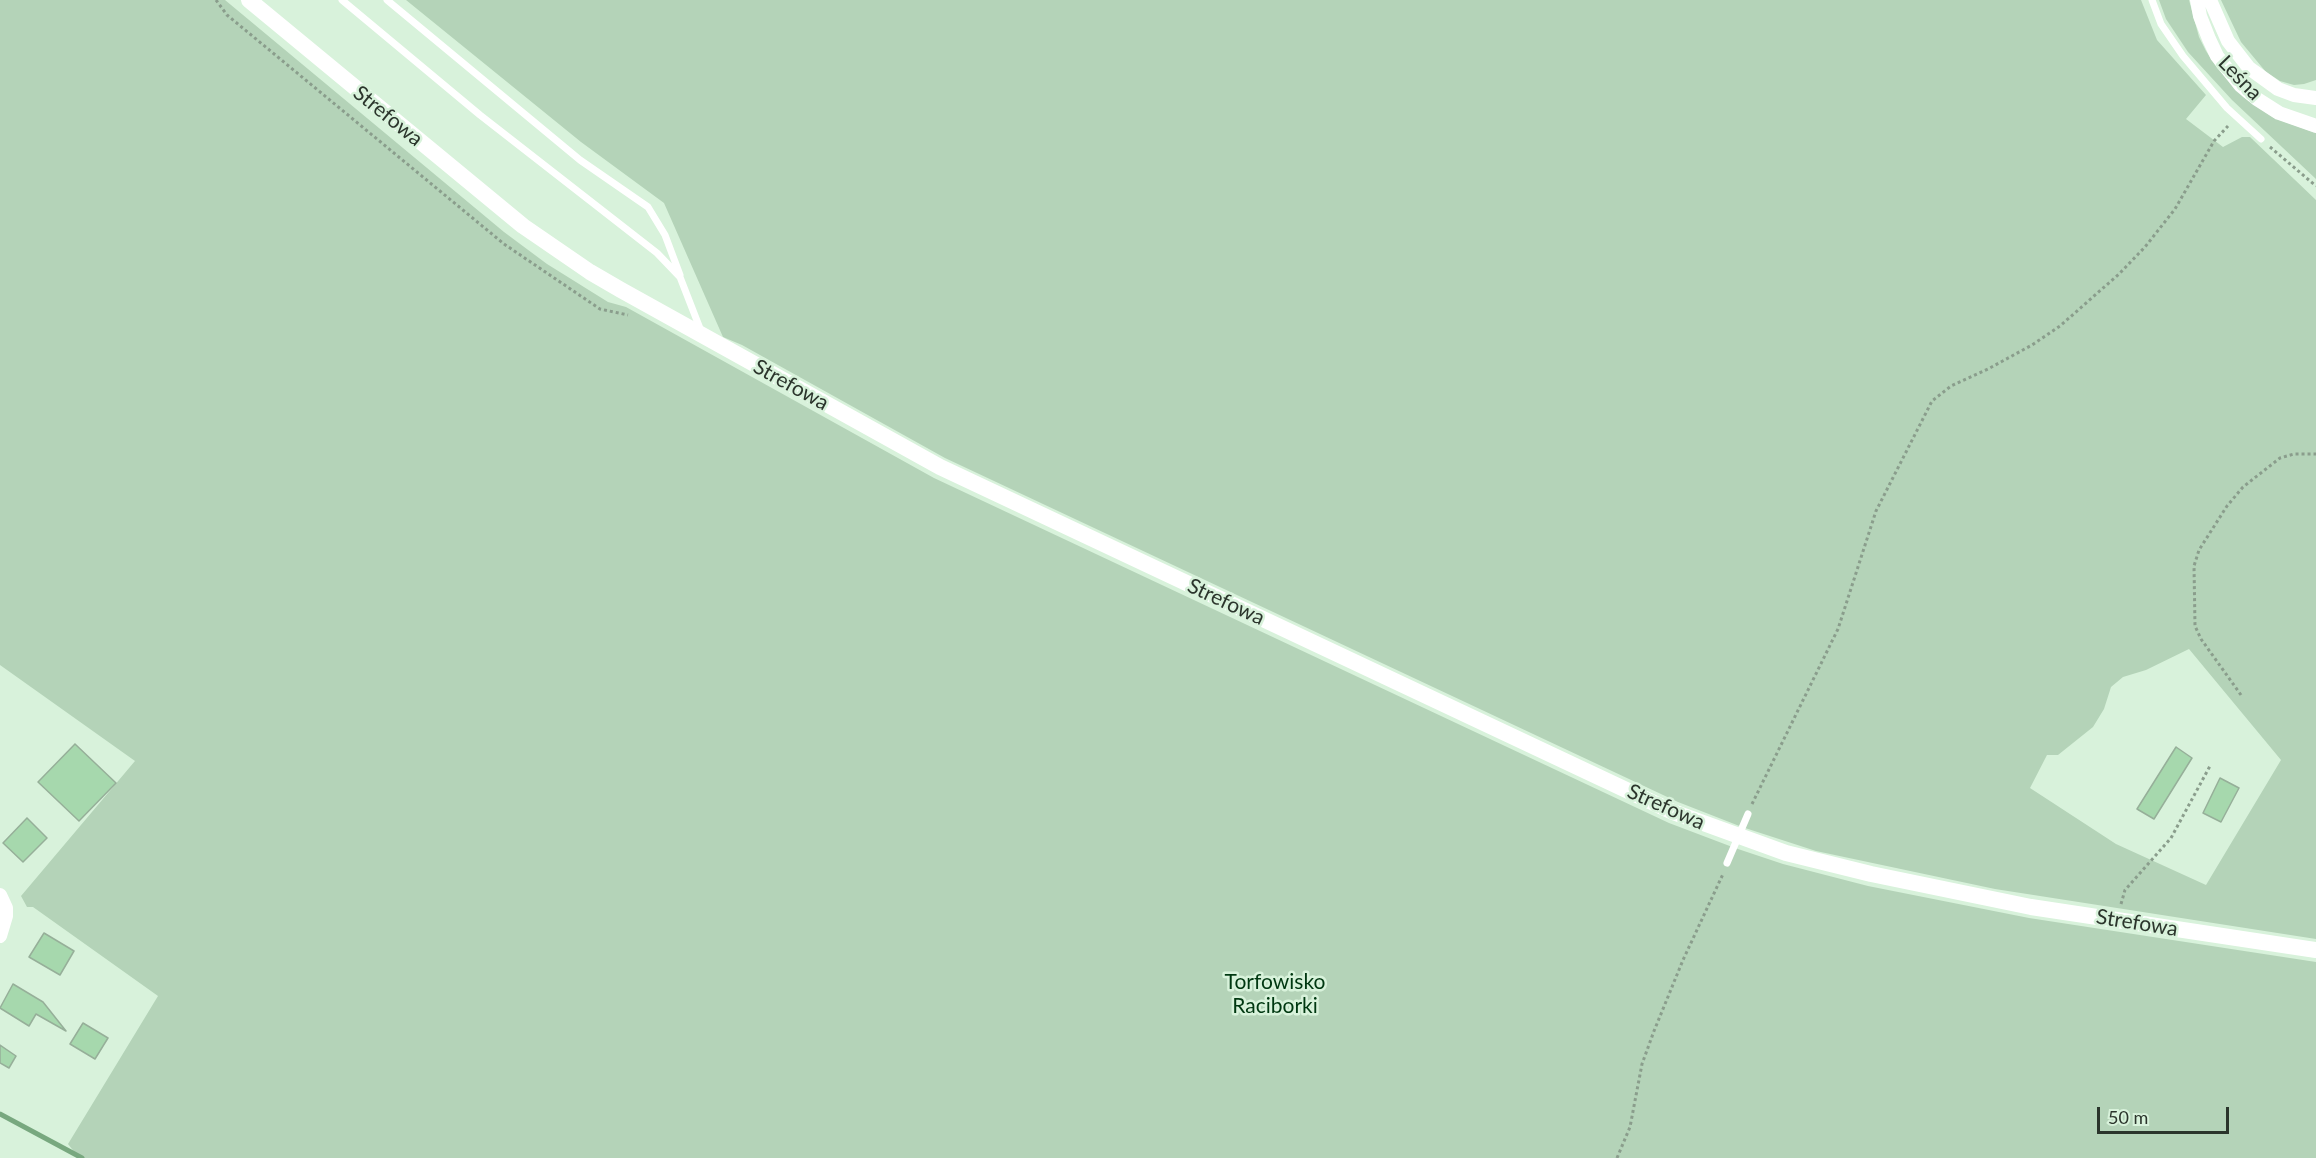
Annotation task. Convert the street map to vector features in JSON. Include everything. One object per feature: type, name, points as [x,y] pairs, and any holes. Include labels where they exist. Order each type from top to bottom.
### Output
[{"type":"street","name":"Strefowa","points":[[249,0],[523,226],[590,272],[940,467],[1602,779],[1674,812],[1739,837],[1814,861],[1993,900],[2316,950]]},
{"type":"street","name":"Leśna","points":[[2197,0],[2208,39],[2222,63],[2240,85],[2279,113],[2316,126]]},
{"type":"street","name":"Leśna","points":[[2210,0],[2228,41],[2249,68],[2278,89],[2294,95],[2316,98]]},
{"type":"street","points":[[0,896],[6,908],[6,916],[0,936]]},
{"type":"lane","points":[[342,0],[480,115],[657,253],[680,276]]},
{"type":"lane","points":[[387,0],[580,160],[648,207],[665,235],[703,335]]},
{"type":"lane","points":[[2152,0],[2170,40],[2235,117],[2260,139]]},
{"type":"lane","points":[[1727,864],[1748,814]]},
{"type":"path","points":[[1748,814],[1838,629],[1876,511],[1932,401],[1951,386],[2032,345],[2060,326],[2119,274],[2145,247],[2175,208],[2214,141],[2235,117]]},
{"type":"path","points":[[2260,139],[2316,186]]},
{"type":"path","points":[[2241,695],[2201,639],[2195,626],[2194,566],[2199,550],[2227,506],[2243,487],[2280,458],[2294,454],[2316,453]]},
{"type":"path","points":[[2115,920],[2126,890],[2171,838],[2210,766]]},
{"type":"path","points":[[1617,1158],[1630,1127],[1642,1064],[1654,1031],[1683,960],[1727,864]]},
{"type":"green space","name":"Torfowisko Raciborki","points":[[0,0],[225,0],[504,232],[547,264],[608,302],[626,307],[934,478],[1669,823],[1783,864],[1868,886],[2029,918],[2316,962],[2316,1158],[79,1158],[68,1144],[158,996],[33,907],[27,907],[21,896],[135,761],[0,665]]},
{"type":"green space","points":[[406,0],[2141,0],[2157,40],[2206,95],[2186,119],[2223,147],[2242,137],[2250,137],[2316,200],[2316,939],[1995,889],[1816,851],[1742,827],[1678,802],[945,458],[742,345],[723,337],[664,203],[581,142]],"holes":[[[2189,649],[2281,760],[2206,885],[2116,844],[2030,788],[2047,755],[2058,755],[2093,727],[2104,709],[2111,687],[2123,677],[2146,670]]]},
{"type":"green space","points":[[2159,0],[2189,0],[2199,37],[2206,51],[2217,68],[2243,97],[2274,118],[2316,133],[2316,179],[2232,100],[2188,52],[2166,19]]},
{"type":"green space","points":[[2221,0],[2316,0],[2316,80],[2294,85],[2280,81],[2266,72],[2241,42]]},
{"type":"building","points":[[75,744],[116,783],[79,821],[38,782]]},
{"type":"building","points":[[2176,747],[2192,758],[2154,819],[2137,809]]},
{"type":"building","points":[[2220,778],[2239,788],[2221,822],[2203,813]]},
{"type":"building","points":[[27,818],[47,838],[23,862],[3,843]]},
{"type":"building","points":[[44,933],[74,951],[60,975],[29,957]]},
{"type":"building","points":[[13,984],[43,1002],[66,1031],[36,1014],[29,1026],[0,1008]]},
{"type":"building","points":[[83,1023],[108,1038],[95,1059],[70,1044]]},
{"type":"building","points":[[0,1045],[16,1056],[9,1068],[0,1063]]},
{"type":"waterway","points":[[0,1114],[82,1158]]}]
